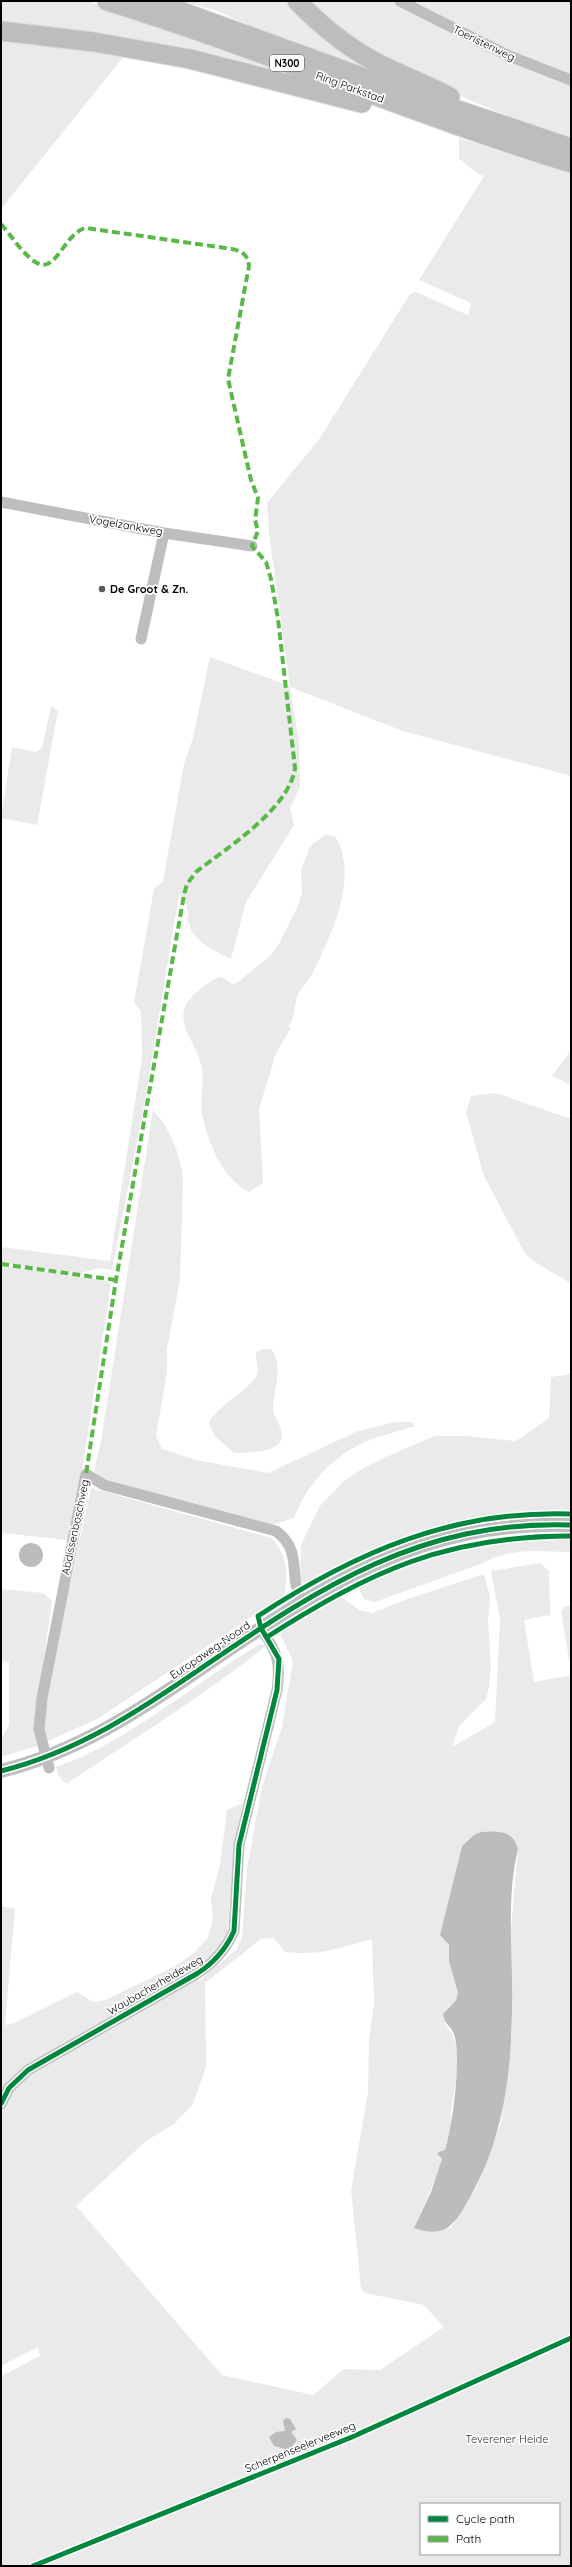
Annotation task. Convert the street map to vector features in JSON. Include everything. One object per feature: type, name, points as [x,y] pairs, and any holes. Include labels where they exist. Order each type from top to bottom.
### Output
[{"type":"highway","name":"Ring Parkstad","points":[[107,1],[262,54],[466,129],[571,163]]},
{"type":"highway","name":"Ring Parkstad","points":[[152,1],[506,127],[571,148]]},
{"type":"highway","name":"N300","points":[[297,1],[325,29],[354,49],[506,127]]},
{"type":"highway","name":"N300","points":[[1,31],[94,42],[190,59],[466,129]]},
{"type":"street","name":"Toeristenweg","points":[[400,1],[509,56],[571,80]]},
{"type":"street","name":"Vogelzankweg","points":[[1,502],[164,533],[252,546]]},
{"type":"street","points":[[141,639],[164,533]]},
{"type":"street","name":"Abdissenboschweg","points":[[47,1763],[39,1729],[42,1698],[86,1474],[104,1485],[276,1531],[287,1540],[293,1552],[296,1591],[302,1601]]},
{"type":"street","name":"Europaweg-Noord","points":[[1,1771],[47,1763],[141,1710],[302,1601],[368,1566],[435,1540],[497,1528],[571,1525]]},
{"type":"street","name":"Waubacherheideweg","points":[[1,2104],[9,2088],[28,2070],[198,1973],[217,1958],[230,1940],[234,1931],[239,1845],[277,1690],[280,1669],[272,1645],[261,1628]]},
{"type":"green space","points":[[1,1],[88,1],[209,41],[359,97],[1,27]]},
{"type":"green space","points":[[181,1],[292,1],[434,92],[277,38],[217,11]]},
{"type":"green space","points":[[301,1],[391,1],[432,21],[409,1],[571,1],[571,137],[517,120],[402,71],[373,56]]},
{"type":"green space","points":[[1,34],[128,51],[1,209]]},
{"type":"green space","points":[[459,138],[571,174],[571,776],[403,731],[290,687],[299,742],[300,787],[290,809],[294,825],[246,902],[231,959],[220,954],[202,942],[193,932],[190,927],[186,902],[179,894],[145,1100],[112,1270],[100,1268],[80,1273],[1,1263],[1,1247],[110,1261],[142,1058],[141,1012],[134,1002],[154,889],[163,881],[184,764],[193,738],[210,657],[290,686],[269,533],[267,503],[320,438],[410,294],[416,292],[468,315],[471,303],[419,280],[484,176],[478,174],[459,159]]},
{"type":"green space","points":[[51,706],[58,711],[37,825],[1,818],[12,747],[36,752],[42,748]]},
{"type":"green space","points":[[325,835],[335,837],[338,840],[341,849],[344,864],[342,896],[333,929],[312,974],[298,994],[293,1019],[288,1026],[291,1028],[276,1053],[259,1109],[263,1183],[249,1192],[239,1186],[231,1178],[212,1148],[202,1114],[202,1069],[199,1058],[186,1029],[184,1010],[189,1000],[210,982],[222,977],[232,984],[237,983],[272,954],[280,942],[298,906],[302,892],[301,869],[311,845]]},
{"type":"green space","points":[[571,1050],[571,1085],[552,1076]]},
{"type":"green space","points":[[496,1093],[571,1119],[571,1284],[534,1261],[524,1252],[484,1176],[466,1112],[471,1096]]},
{"type":"green space","points":[[153,1110],[165,1125],[174,1142],[180,1161],[183,1180],[180,1280],[167,1349],[167,1372],[156,1436],[162,1449],[196,1460],[268,1473],[358,1431],[395,1422],[411,1422],[415,1426],[370,1440],[346,1452],[324,1471],[306,1493],[294,1518],[272,1525],[106,1482],[94,1471],[101,1441]]},
{"type":"green space","points":[[1,1266],[103,1280],[111,1284],[81,1477],[68,1540],[1,1533]]},
{"type":"green space","points":[[262,1349],[271,1349],[277,1362],[278,1370],[273,1407],[281,1429],[282,1438],[277,1445],[266,1450],[234,1453],[215,1436],[209,1423],[220,1409],[254,1380],[257,1374],[256,1352]]},
{"type":"green space","points":[[571,1374],[571,1512],[536,1512],[501,1515],[433,1529],[400,1539],[367,1552],[336,1567],[305,1585],[300,1580],[301,1545],[320,1506],[344,1481],[381,1459],[435,1436],[465,1436],[516,1441],[549,1418],[551,1377]]},
{"type":"green space","points":[[91,1488],[271,1538],[280,1550],[285,1563],[285,1592],[283,1596],[97,1719],[48,1741],[42,1729],[63,1599],[70,1586]]},
{"type":"green space","points":[[571,1538],[571,1552],[515,1552],[494,1558],[375,1602],[364,1599],[359,1589],[359,1584],[386,1573],[462,1549],[514,1540]]},
{"type":"green space","points":[[540,1563],[549,1571],[550,1615],[524,1620],[534,1682],[571,1675],[571,2335],[363,2429],[29,2566],[1,2566],[1,2376],[40,2356],[38,2347],[1,2366],[1,1906],[15,1909],[5,2025],[14,2023],[77,1992],[93,2002],[106,2000],[175,1966],[194,1953],[207,1939],[213,1920],[211,1899],[220,1865],[227,1810],[243,1803],[235,1841],[227,1936],[223,1945],[197,1969],[198,1982],[237,1949],[242,1938],[247,1868],[262,1787],[282,1727],[293,1661],[280,1634],[339,1595],[359,1610],[372,1613],[407,1599],[484,1574],[490,1597],[488,1620],[491,1666],[489,1687],[486,1699],[459,1726],[452,1747],[495,1722],[500,1619],[491,1571]],"holes":[[[481,1832],[488,1832],[518,1849],[510,1941],[512,2033],[501,2123],[477,2186],[451,2228],[414,2228],[439,2170],[447,2146],[451,2129],[451,2113],[456,2079],[456,2044],[452,2034],[445,2025],[448,2007],[456,2000],[458,1993],[449,1961],[449,1945],[440,1935],[462,1846],[474,1835]],[[274,1938],[285,1952],[297,1953],[319,1952],[372,1939],[374,2004],[369,2040],[368,2092],[351,2190],[361,2288],[365,2293],[424,2305],[444,2327],[380,2370],[344,2369],[313,2395],[222,2375],[76,2206],[146,2141],[174,2124],[193,2104],[206,2067],[205,1983],[261,1939]]]},
{"type":"green space","points":[[1,1589],[43,1593],[52,1601],[41,1680],[40,1745],[1,1757],[1,1738],[9,1725],[9,1662],[1,1661]]},
{"type":"green space","points":[[571,1605],[571,1671],[561,1612],[564,1607]]},
{"type":"green space","points":[[260,1644],[266,1646],[242,1665],[168,1717],[66,1784],[58,1775],[56,1767],[84,1756],[136,1727]]},
{"type":"green space","name":"Teverener Heide","points":[[571,2341],[571,2566],[37,2566],[351,2440]]},
{"type":"shaded area","points":[[26,1543],[36,1543],[43,1550],[43,1560],[36,1567],[26,1567],[19,1560],[19,1550]]},
{"type":"shaded area","points":[[481,1832],[499,1832],[509,1835],[516,1843],[518,1849],[511,1896],[512,2005],[506,2090],[493,2146],[482,2173],[464,2208],[454,2222],[448,2227],[434,2232],[425,2231],[414,2228],[431,2192],[442,2159],[437,2153],[445,2150],[448,2140],[457,2072],[456,2041],[453,2032],[446,2022],[443,2014],[456,2000],[458,1993],[449,1961],[449,1945],[440,1935],[462,1846],[474,1835]]},
{"type":"shaded area","points":[[286,2418],[290,2419],[296,2429],[291,2432],[297,2440],[289,2450],[274,2446],[269,2437],[276,2432],[285,2431],[283,2421]]},
{"type":"marked path","points":[[1,224],[27,255],[37,263],[44,265],[50,263],[72,237],[79,231],[86,228],[232,249],[242,252],[246,256],[249,266],[228,379],[251,480],[258,498],[255,520],[258,531],[252,546],[266,562],[271,579],[278,619],[295,768],[290,783],[282,798],[269,812],[240,839],[196,872],[187,884],[116,1280],[86,1474]]},
{"type":"marked path","points":[[1,1264],[116,1280]]},
{"type":"cycle path","points":[[1,2104],[9,2088],[28,2070],[198,1973],[215,1960],[231,1938],[234,1931],[239,1845],[277,1690],[279,1659],[261,1628],[258,1616],[332,1572],[407,1540],[446,1528],[486,1519],[527,1515],[571,1514]]},
{"type":"cycle path","points":[[1,1771],[56,1753],[106,1728],[155,1699],[290,1610],[332,1585],[375,1564],[420,1546],[467,1534],[517,1526],[571,1525]]},
{"type":"cycle path","points":[[267,1637],[341,1593],[376,1576],[411,1562],[447,1551],[485,1542],[571,1536]]},
{"type":"cycle path","name":"Scherpenseelerveeweg","points":[[33,2566],[352,2437],[571,2338]]},
{"type":"place","name":"De Groot & Zn.","points":[[102,589]]}]
